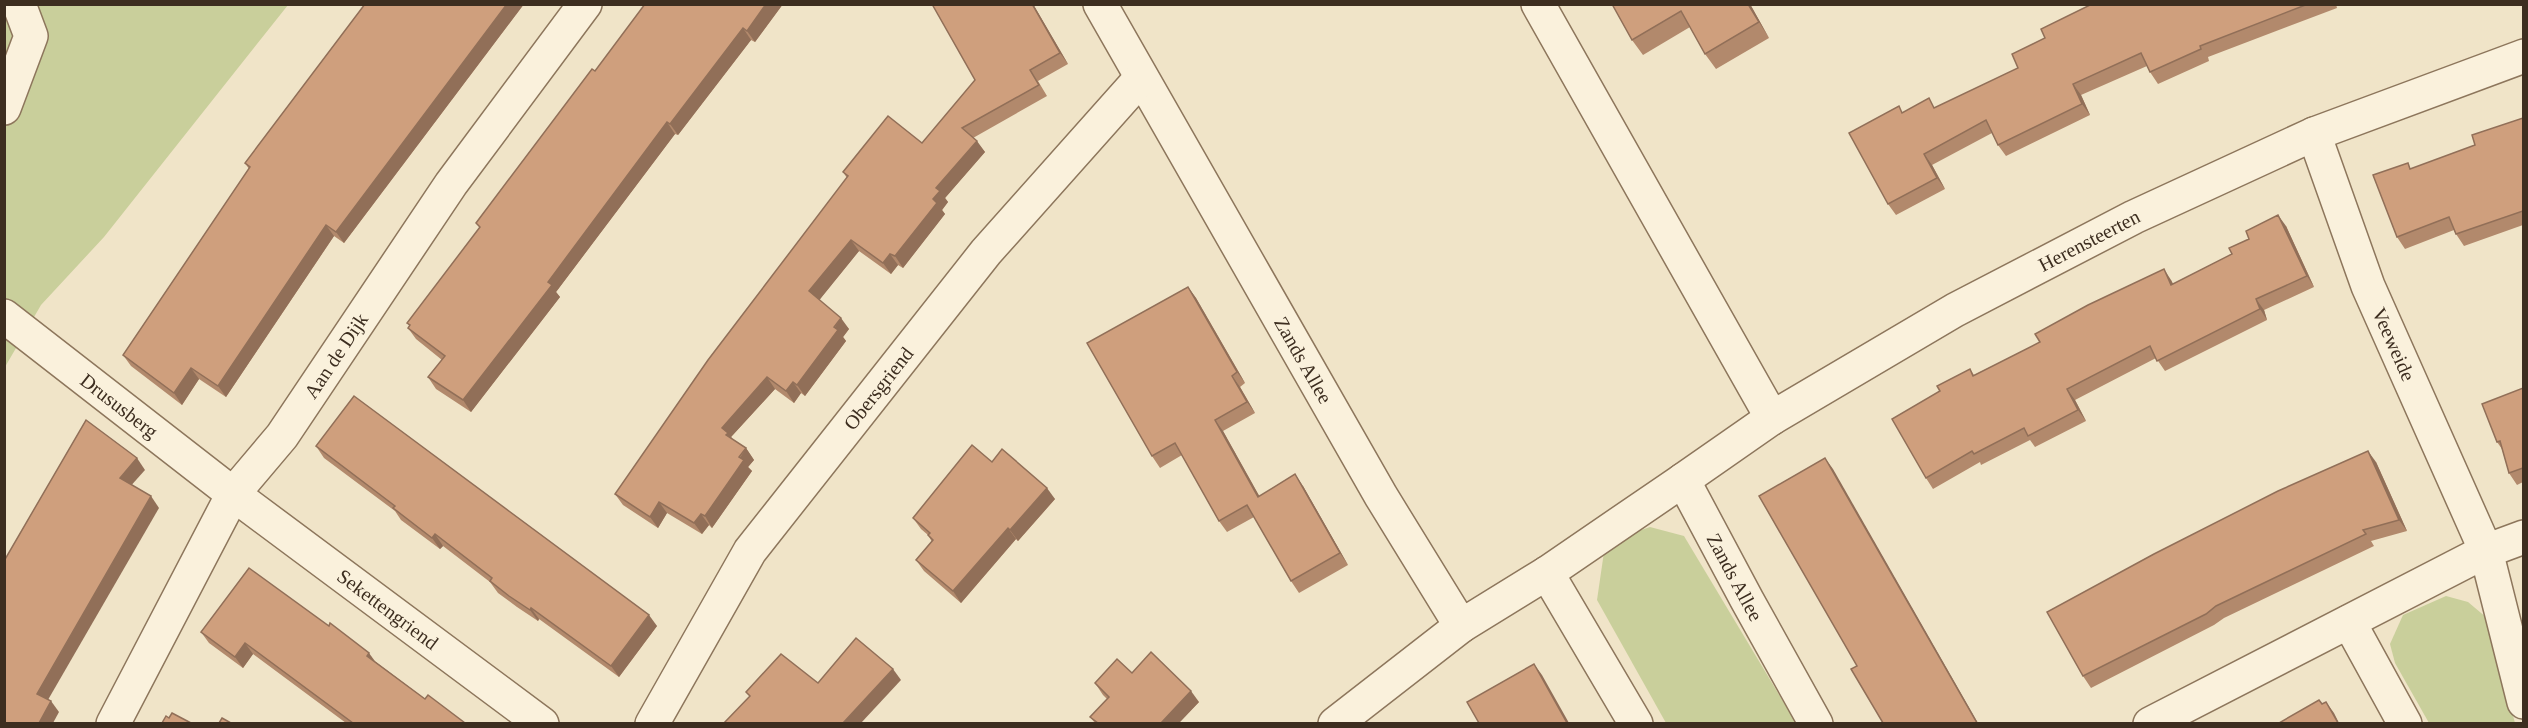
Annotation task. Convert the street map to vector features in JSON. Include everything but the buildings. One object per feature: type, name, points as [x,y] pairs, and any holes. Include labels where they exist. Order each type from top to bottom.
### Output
[{"type":"street","points":[[4,108],[32,36],[19,4]]},
{"type":"street","name":"Aan de Dijk","points":[[113,723],[233,494],[282,436],[451,184],[585,4]]},
{"type":"street","name":"Zands Allee","points":[[1100,4],[1381,496],[1461,626]]},
{"type":"street","points":[[1538,4],[1772,417]]},
{"type":"street","name":"Herensteerten","points":[[1683,480],[1772,417],[1955,310],[2134,217],[2314,134],[2523,56]]},
{"type":"street","name":"Obersgriend","points":[[652,723],[750,551],[986,252],[1141,78]]},
{"type":"street","name":"Veeweide","points":[[2314,134],[2368,286],[2486,550],[2523,702]]},
{"type":"street","name":"Drususberg","points":[[4,316],[233,494]]},
{"type":"street","points":[[1335,723],[1461,626],[1547,573],[1683,480]]},
{"type":"street","name":"Zands Allee","points":[[1683,480],[1816,723]]},
{"type":"street","name":"Sekettengriend","points":[[233,494],[542,723]]},
{"type":"street","points":[[2150,723],[2486,550],[2523,537]]},
{"type":"street","points":[[1547,573],[1636,723]]},
{"type":"street","points":[[2349,622],[2405,723]]},
{"type":"green space","points":[[5,5],[288,5],[104,237],[41,305],[5,367]]},
{"type":"green space","points":[[1650,527],[1684,536],[1796,723],[1666,723],[1597,600],[1604,552],[1621,537]]},
{"type":"green space","points":[[2446,596],[2468,602],[2487,618],[2515,723],[2429,723],[2395,663],[2390,644],[2403,615]]}]
